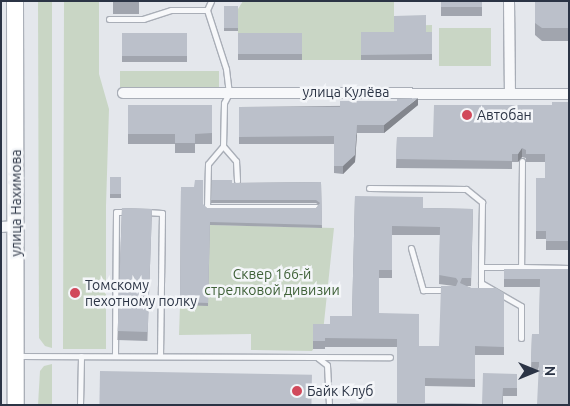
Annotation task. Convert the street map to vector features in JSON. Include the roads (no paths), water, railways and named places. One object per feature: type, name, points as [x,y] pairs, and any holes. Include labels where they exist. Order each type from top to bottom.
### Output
[{"type":"main road","name":"улица Нахимова","points":[[15,1],[9,227],[16,356],[16,405]]},
{"type":"street","points":[[508,1],[510,94]]},
{"type":"street","name":"улица Кулёва","points":[[123,93],[569,94]]},
{"type":"lane","points":[[211,1],[207,10],[226,69],[229,93],[224,104],[223,146],[208,164],[208,207],[316,207]]},
{"type":"lane","points":[[109,19],[143,19],[171,10],[207,10]]},
{"type":"lane","points":[[223,146],[236,161],[236,181]]},
{"type":"lane","points":[[521,267],[522,161]]},
{"type":"lane","points":[[369,188],[466,189],[482,202],[481,291],[472,290]]},
{"type":"lane","points":[[115,356],[116,212],[134,212]]},
{"type":"lane","points":[[143,212],[162,212],[160,356]]},
{"type":"lane","points":[[410,248],[423,290],[454,290]]},
{"type":"lane","points":[[481,267],[569,268]]},
{"type":"lane","points":[[481,283],[520,306],[520,338]]},
{"type":"lane","points":[[16,356],[390,357]]},
{"type":"lane","points":[[80,405],[81,356]]},
{"type":"lane","points":[[313,356],[319,358],[327,365],[328,405]]},
{"type":"place","name":"Автобан","points":[[467,115]]},
{"type":"place","name":"Томскому пехотному полку","points":[[75,293]]},
{"type":"place","name":"Байк Клуб","points":[[297,391]]},
{"type":"park label","name":"Сквер 166-й стрелковой дивизии","points":[[272,282]]}]
